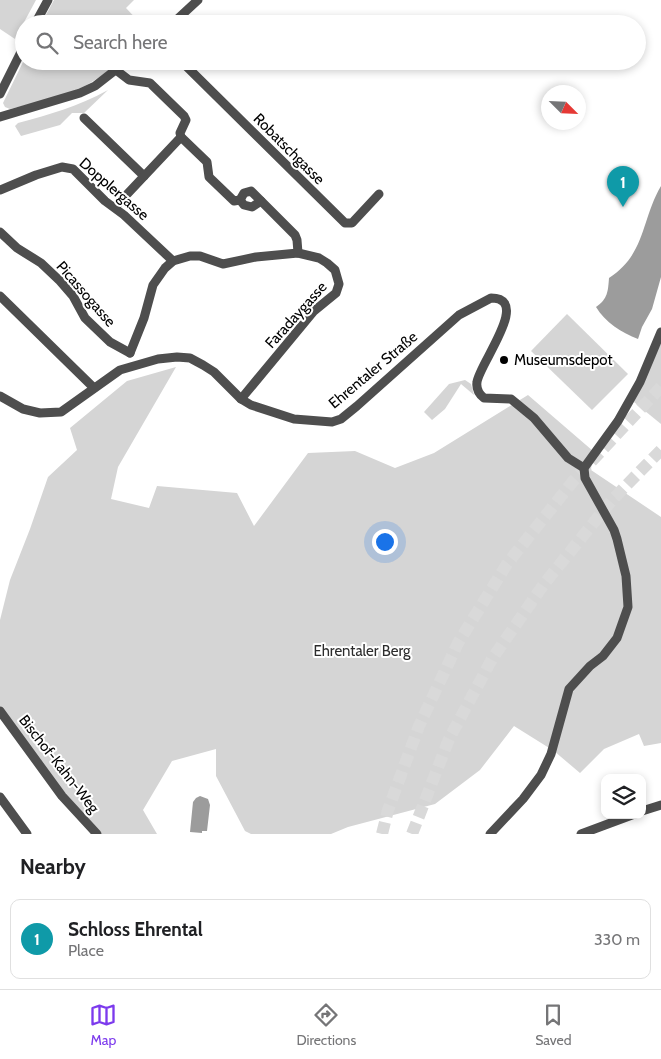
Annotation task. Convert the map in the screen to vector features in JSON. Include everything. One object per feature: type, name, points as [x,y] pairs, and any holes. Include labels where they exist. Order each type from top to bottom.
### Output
[{"type":"street","points":[[40,15],[48,0]]},
{"type":"street","points":[[182,15],[198,0]]},
{"type":"street","points":[[0,94],[15,64]]},
{"type":"street","points":[[0,117],[74,96],[94,86],[116,70],[129,80],[150,83],[184,116],[186,120],[180,133],[181,137],[207,162],[208,177],[234,201],[240,200]]},
{"type":"street","name":"Robatschgasse","points":[[190,70],[345,223],[352,223],[379,194]]},
{"type":"street","points":[[84,118],[144,176]]},
{"type":"street","points":[[115,207],[181,137]]},
{"type":"street","name":"Dopplergasse","points":[[0,190],[36,175],[67,167],[73,169],[105,201],[115,207],[173,261]]},
{"type":"street","points":[[240,200],[244,193],[251,191],[295,234],[298,253]]},
{"type":"street","points":[[240,200],[244,205],[252,207],[261,201]]},
{"type":"street","name":"Picassogasse","points":[[0,232],[17,248],[42,263],[73,296],[85,318],[110,342],[130,353]]},
{"type":"street","name":"Faradaygasse","points":[[173,261],[190,256],[200,256],[223,264],[256,257],[298,253],[310,254],[327,263],[335,270],[338,278],[338,288],[332,298],[314,311],[241,399]]},
{"type":"street","points":[[133,365],[130,353],[144,318],[154,285],[165,268],[173,261]]},
{"type":"street","points":[[0,296],[94,388]]},
{"type":"street","name":"Ehrentaler Straße","points":[[0,396],[22,409],[40,413],[60,412],[110,376],[133,365],[158,359],[190,358],[214,372],[241,399],[251,405],[270,413],[294,419],[332,422],[341,419],[460,315],[491,298],[504,302],[507,307],[507,314],[478,375],[476,384],[479,394],[484,398],[510,399],[534,418],[568,458],[584,468]]},
{"type":"street","points":[[490,834],[524,799],[541,775],[551,754],[569,689],[590,666],[603,656],[617,638],[628,607],[626,576],[617,539],[614,530],[585,478],[584,468],[622,414],[640,382],[661,332]]},
{"type":"street","name":"Bischof-Kahn-Weg","points":[[0,711],[62,796],[97,834]]},
{"type":"street","points":[[0,797],[27,834]]},
{"type":"street","points":[[646,811],[661,805]]},
{"type":"street","points":[[581,834],[591,832],[622,819]]},
{"type":"green space","points":[[0,0],[36,0],[28,15],[15,15],[15,39],[0,29]]},
{"type":"green space","points":[[54,0],[134,0],[126,8],[133,15],[46,15]]},
{"type":"green space","points":[[19,70],[109,70],[73,92],[10,109],[5,107],[3,103]]},
{"type":"green space","points":[[108,90],[84,113],[72,113],[60,125],[21,136],[15,126],[18,123],[75,106]]},
{"type":"green space","points":[[567,314],[628,374],[592,410],[531,351]]},
{"type":"green space","points":[[661,343],[661,424],[634,402]]},
{"type":"green space","name":"Ehrentaler Berg","points":[[176,367],[118,467],[111,499],[149,508],[157,486],[237,493],[254,526],[308,453],[355,451],[395,468],[434,453],[528,395],[593,451],[591,470],[661,517],[661,743],[644,746],[639,734],[604,749],[580,773],[554,751],[514,726],[480,770],[435,804],[348,827],[331,834],[251,834],[245,831],[216,776],[216,749],[172,761],[143,810],[157,834],[101,834],[76,808],[0,706],[0,620],[10,580],[48,477],[77,450],[70,428],[127,381]]},
{"type":"green space","points":[[465,380],[471,384],[474,395],[461,384],[445,409],[432,420],[424,412],[449,384]]},
{"type":"shaded area","points":[[661,186],[661,277],[652,309],[638,339],[614,326],[596,307],[605,298],[608,291],[609,278],[621,269],[636,247]]},
{"type":"shaded area","points":[[200,796],[208,799],[210,805],[207,831],[202,831],[202,833],[190,832],[193,802]]},
{"type":"tunnel","points":[[382,834],[388,810],[419,726],[458,643],[507,564],[574,480],[661,387]]},
{"type":"tunnel","points":[[412,834],[449,739],[492,659],[544,584],[612,500],[661,450]]},
{"type":"place","name":"Schloss Ehrental","points":[[623,207]]},
{"type":"place","name":"Museumsdepot","points":[[504,360]]}]
